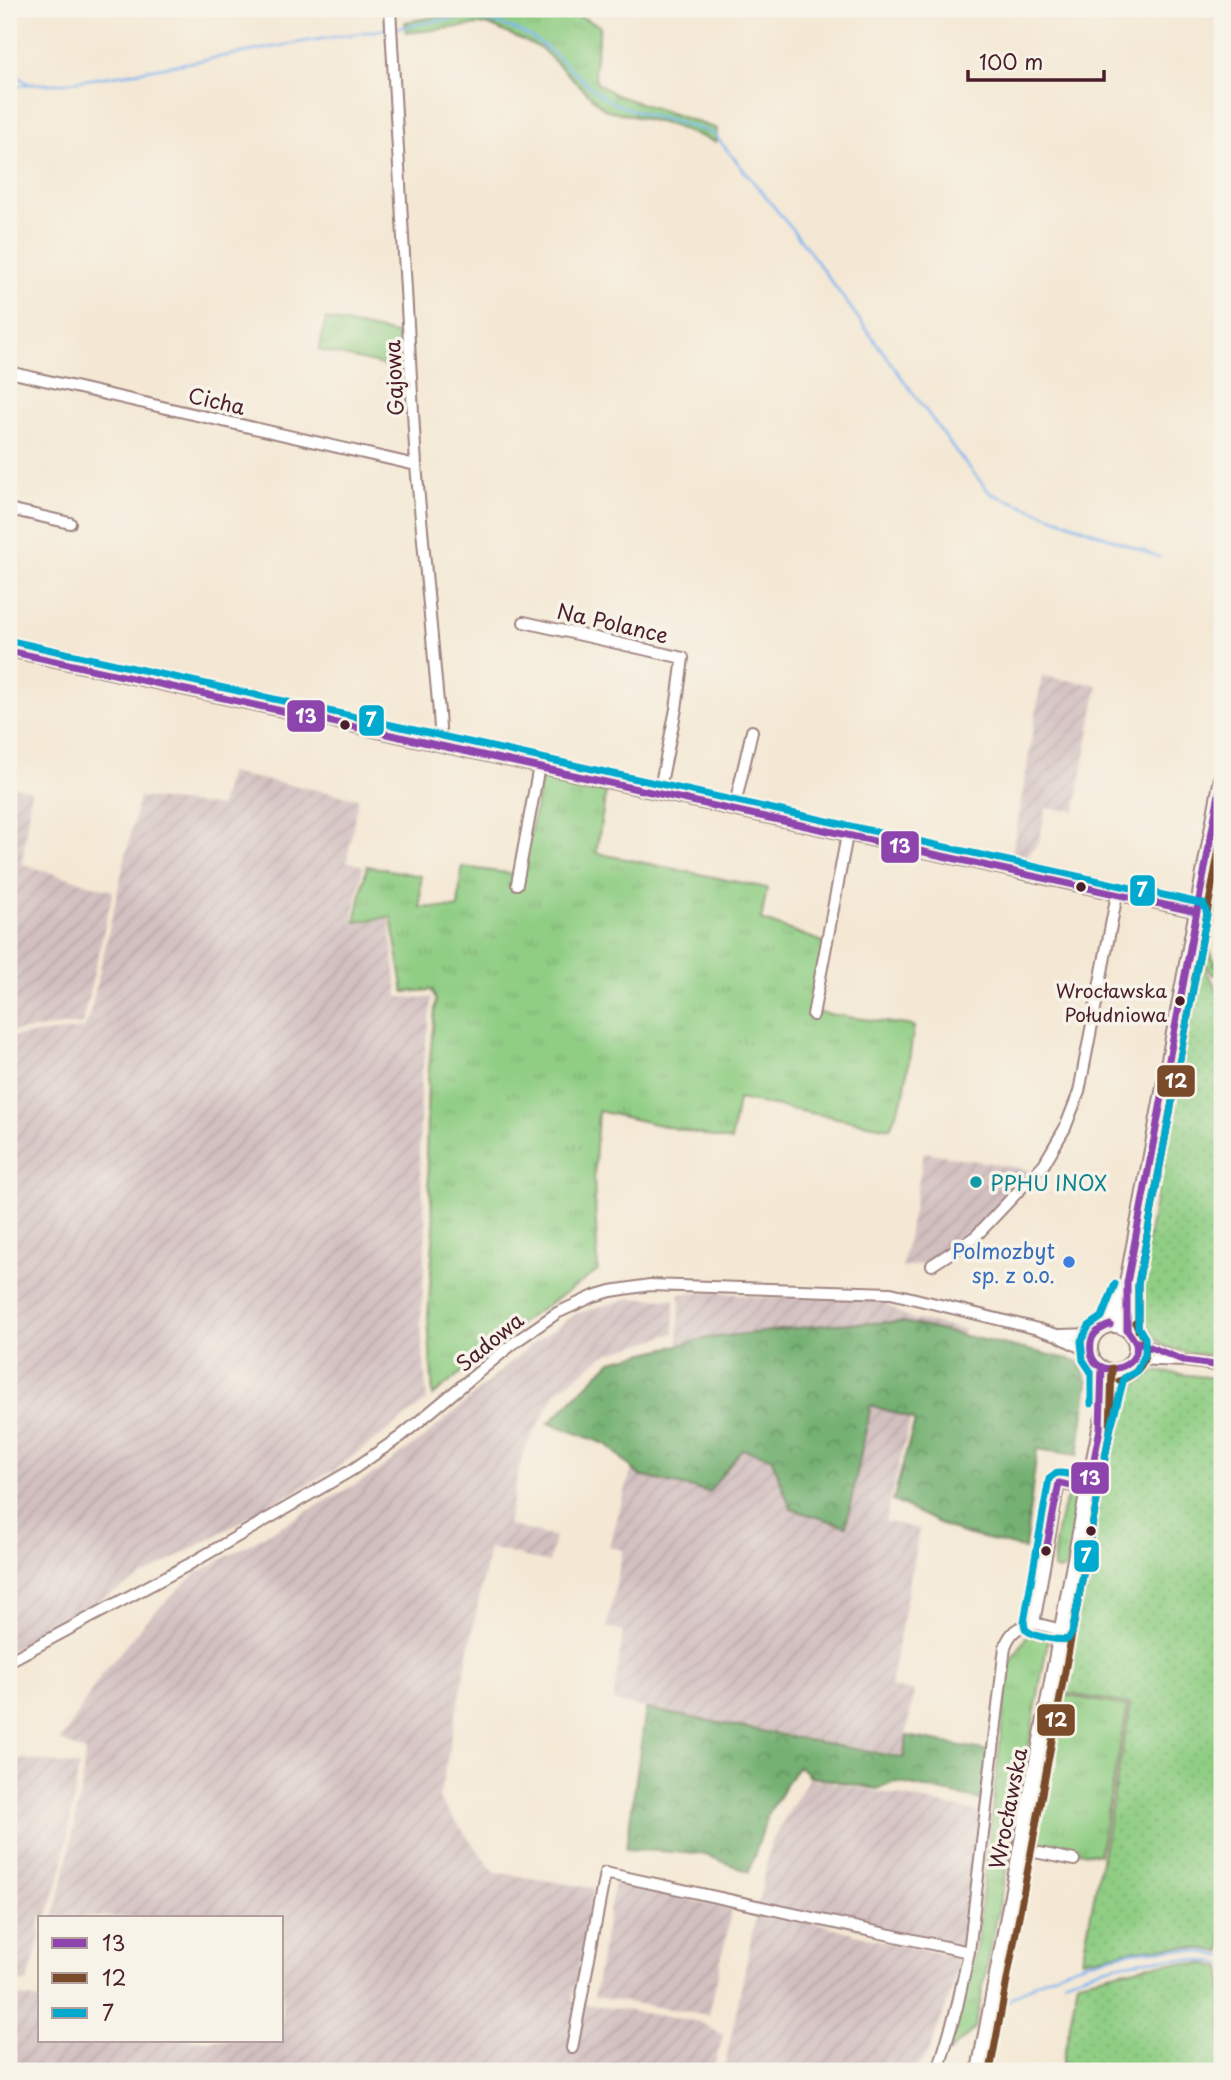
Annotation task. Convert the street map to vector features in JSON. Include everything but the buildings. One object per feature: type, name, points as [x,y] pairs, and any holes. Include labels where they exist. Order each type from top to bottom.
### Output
[{"type":"main road","points":[[1110,1325],[1127,1283],[1193,936],[1194,911],[1222,778]]},
{"type":"main road","points":[[1127,1283],[1131,1336],[1136,1347],[1133,1359],[1122,1369],[1108,1369],[1097,1364],[1091,1353],[1091,1340],[1095,1334],[1110,1325],[1116,1325],[1131,1336]]},
{"type":"main road","name":"Wrocławska","points":[[980,2066],[1100,1429],[1108,1369]]},
{"type":"street","name":"Gajowa","points":[[390,9],[416,464],[440,745]]},
{"type":"street","name":"Cicha","points":[[9,374],[416,464]]},
{"type":"street","points":[[9,509],[71,523]]},
{"type":"street","name":"Na Polance","points":[[524,622],[683,658],[659,793]]},
{"type":"street","points":[[9,651],[1194,911]]},
{"type":"street","points":[[734,809],[752,731]]},
{"type":"street","points":[[517,884],[539,766]]},
{"type":"street","points":[[813,1015],[848,835]]},
{"type":"street","points":[[932,1265],[975,1237],[1044,1164],[1065,1128],[1079,1092],[1122,896]]},
{"type":"street","name":"Sadowa","points":[[9,1661],[188,1565],[352,1470],[400,1437],[515,1342],[557,1313],[611,1291],[650,1285],[891,1293],[1057,1335],[1091,1353]]},
{"type":"street","name":"Sadowa","points":[[1057,1335],[1095,1334]]},
{"type":"street","points":[[1131,1336],[1185,1361]]},
{"type":"street","points":[[1133,1359],[1222,1366]]},
{"type":"street","points":[[1034,1623],[1059,1483],[1088,1490]]},
{"type":"street","points":[[938,2071],[957,2007],[969,1952],[1005,1647],[1014,1629],[1034,1623],[1062,1630]]},
{"type":"street","points":[[1020,1849],[1074,1860]]},
{"type":"street","points":[[572,2049],[605,1873],[969,1952]]},
{"type":"shaded area","points":[[1042,676],[1098,685],[1075,811],[1046,808],[1039,842],[1027,856],[1026,865],[1011,862]]},
{"type":"shaded area","points":[[229,773],[358,798],[347,861],[363,866],[352,924],[389,919],[398,997],[432,998],[421,1080],[419,1157],[426,1225],[421,1324],[427,1401],[337,1468],[9,1651],[9,1037],[83,1029],[89,1018],[139,797],[220,807]]},
{"type":"shaded area","points":[[9,785],[31,790],[22,864],[113,891],[82,1024],[9,1032]]},
{"type":"shaded area","points":[[924,1152],[1030,1170],[973,1231],[930,1262],[902,1268]]},
{"type":"shaded area","points":[[717,1292],[761,1297],[874,1296],[907,1318],[965,1330],[910,1421],[885,1521],[919,1529],[890,1687],[914,1691],[902,1756],[613,1702],[623,1632],[607,1627],[623,1550],[609,1547],[667,1360],[678,1355],[680,1294]]},
{"type":"shaded area","points":[[631,1298],[675,1299],[674,1333],[604,1355],[556,1392],[523,1453],[507,1525],[555,1537],[549,1563],[489,1548],[439,1799],[494,1872],[594,1888],[572,2002],[700,2022],[723,2035],[713,2071],[9,2071],[9,1995],[38,2000],[38,2042],[284,2042],[284,1916],[54,1916],[68,1859],[85,1752],[61,1741],[100,1677],[145,1622],[194,1575],[369,1477],[425,1437],[531,1345],[578,1313]]},
{"type":"shaded area","points":[[9,1757],[79,1766],[63,1866],[47,1916],[38,1916],[38,1947],[27,1983],[9,1981]]},
{"type":"shaded area","points":[[809,1778],[985,1813],[969,1952],[775,1911],[877,1940],[952,1956],[958,1962],[950,1996],[929,2051],[917,2067],[908,2071],[724,2071],[771,1842]]},
{"type":"shaded area","points":[[614,1883],[732,1909],[709,2015],[594,1997]]},
{"type":"green space","points":[[483,9],[564,9],[600,26],[594,72],[597,83],[616,95],[717,129],[716,142],[670,125],[604,109],[541,48],[487,24],[406,33],[405,22]]},
{"type":"green space","points":[[326,319],[405,336],[408,371],[319,350]]},
{"type":"green space","points":[[542,778],[606,792],[596,853],[767,888],[761,920],[826,943],[813,1012],[914,1026],[904,1094],[890,1128],[738,1099],[731,1141],[598,1111],[594,1180],[598,1271],[523,1321],[433,1396],[428,1318],[434,1226],[426,1155],[428,1078],[436,1000],[432,990],[404,992],[391,917],[355,922],[367,866],[421,876],[420,907],[458,908],[462,867],[521,875]]},
{"type":"green space","points":[[1222,854],[1222,934],[1212,904]]},
{"type":"green space","points":[[1204,934],[1213,959],[1217,962],[1213,965],[1218,967],[1222,964],[1222,977],[1219,972],[1213,975],[1198,954]]},
{"type":"green space","points":[[1200,963],[1222,995],[1222,1356],[1188,1352],[1163,1345],[1142,1318],[1134,1313]]},
{"type":"green space","points":[[903,1322],[1078,1361],[1088,1382],[1078,1455],[1037,1449],[1025,1549],[958,1532],[893,1501],[915,1420],[871,1405],[846,1526],[791,1509],[771,1457],[742,1449],[709,1492],[640,1476],[608,1445],[549,1423],[611,1361],[709,1338],[833,1324]]},
{"type":"green space","points":[[1154,1371],[1222,1379],[1222,1952],[1170,1947],[1134,1950],[1082,1960],[1131,1704],[1063,1693],[1119,1393],[1125,1394]]},
{"type":"green space","points":[[1070,1495],[1078,1497],[1080,1502],[1067,1567],[1060,1571],[1054,1569],[1056,1541],[1063,1509]]},
{"type":"green space","points":[[1033,1625],[1048,1640],[975,2028],[948,2053],[976,1949],[1009,1666]]},
{"type":"green space","points":[[1056,1694],[1128,1706],[1099,1855],[1031,1842]]},
{"type":"green space","points":[[646,1709],[903,1758],[907,1736],[989,1751],[982,1800],[896,1782],[877,1789],[808,1776],[798,1766],[768,1814],[749,1872],[704,1854],[626,1849]]},
{"type":"green space","points":[[1205,1964],[1222,1968],[1222,2071],[1061,2071],[1078,1981],[1144,1966]]},
{"type":"waterway","points":[[397,28],[461,18],[498,23],[545,46],[612,102],[714,134],[801,240],[954,449],[990,493],[1159,557]]},
{"type":"waterway","points":[[9,71],[29,84],[57,84],[386,29]]},
{"type":"waterway","points":[[9,88],[29,84]]},
{"type":"waterway","points":[[1000,2006],[1050,1977],[1106,1957],[1165,1949],[1222,1956]]},
{"type":"waterway","points":[[1064,1981],[1103,1968],[1142,1960],[1181,1959],[1222,1964]]},
{"type":"transit line","name":"7","points":[[11,641],[1204,904],[1207,914],[1138,1284],[1138,1327],[1145,1338],[1145,1354],[1136,1372],[1124,1378],[1110,1431],[1072,1633],[1068,1639],[1042,1637],[1027,1631],[1024,1622],[1049,1479],[1059,1473],[1080,1477]]},
{"type":"transit line","name":"13","points":[[9,651],[1197,912]]},
{"type":"transit line","name":"13","points":[[1127,1330],[1127,1283],[1222,778]]},
{"type":"transit line","name":"12","points":[[1138,1330],[1138,1284],[1222,833]]},
{"type":"transit line","name":"7","points":[[1091,1404],[1091,1372],[1083,1360],[1081,1341],[1089,1326],[1102,1317],[1115,1284]]},
{"type":"transit line","name":"12","points":[[1119,1381],[1136,1371],[1145,1357],[1144,1341],[1135,1323]]},
{"type":"transit line","name":"13","points":[[1110,1325],[1098,1331],[1091,1343],[1092,1356],[1097,1364],[1105,1368],[1123,1366],[1131,1361],[1136,1353],[1136,1344],[1127,1330]]},
{"type":"transit line","name":"13","points":[[1135,1341],[1185,1361],[1222,1366]]},
{"type":"transit line","name":"13","points":[[1046,1551],[1059,1483],[1088,1490],[1100,1429],[1102,1368]]},
{"type":"transit line","name":"12","points":[[990,2071],[1110,1431],[1112,1368]]},
{"type":"place","name":"Wrocławska Południowa","points":[[1180,1001]]},
{"type":"place","name":"PPHU INOX","points":[[976,1182]]},
{"type":"place","name":"Polmozbyt sp. z o.o.","points":[[1069,1262]]}]
